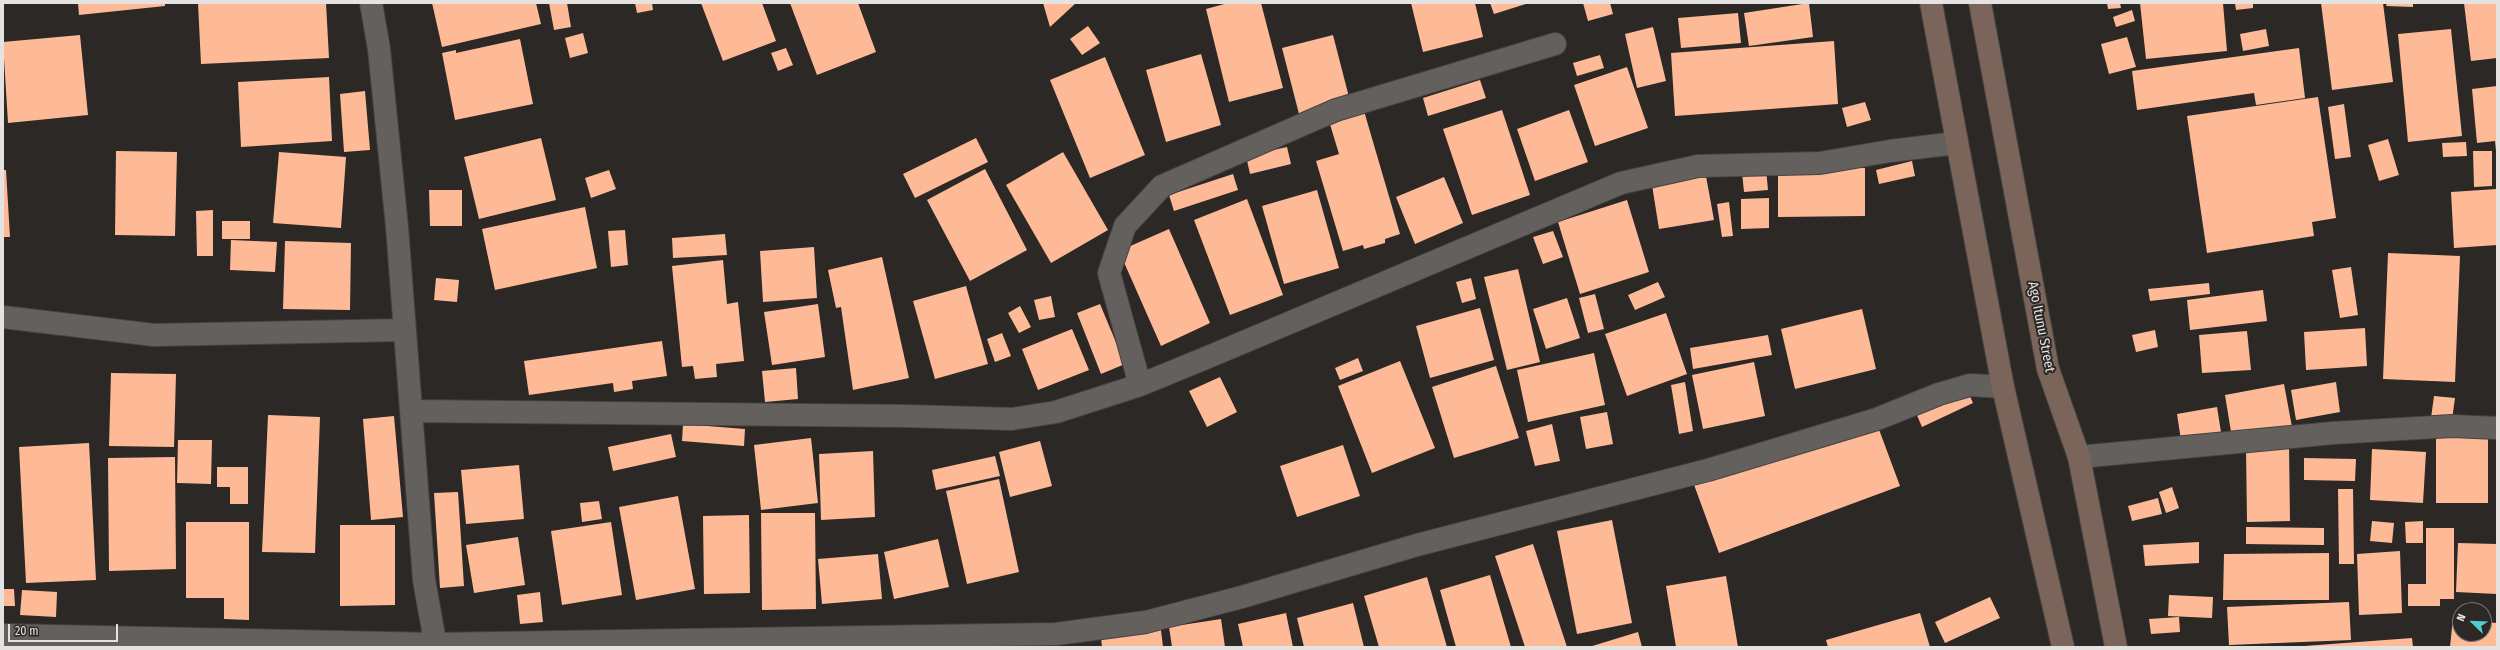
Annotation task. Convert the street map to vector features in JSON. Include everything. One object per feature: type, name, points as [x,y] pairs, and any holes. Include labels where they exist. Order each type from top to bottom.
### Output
[{"type":"main road","points":[[1931,3],[1956,144],[2003,387],[2062,647]]},
{"type":"main road","name":"Ago Itunu Street","points":[[1980,3],[2048,369],[2079,457],[2116,647]]},
{"type":"street","points":[[371,3],[379,49],[389,145],[411,411],[417,465],[418,519],[424,580],[435,646]]},
{"type":"street","points":[[1140,385],[1109,273],[1125,226],[1162,186],[1336,110],[1555,44]]},
{"type":"street","points":[[411,411],[906,416],[1012,419],[1056,412],[1140,385],[1621,184],[1698,166],[1820,163],[1890,151],[1956,144]]},
{"type":"street","points":[[3,318],[154,335],[404,330]]},
{"type":"street","points":[[3,635],[435,646],[1056,634],[1146,622],[1242,597],[1417,545],[1708,470],[1877,419],[1939,394],[1970,385],[2003,387]]},
{"type":"street","points":[[2079,457],[2333,433],[2452,426],[2497,428]]},
{"type":"building","points":[[78,3],[165,3],[165,6],[79,15]]},
{"type":"building","points":[[198,3],[326,3],[329,58],[201,64]]},
{"type":"building","points":[[432,3],[536,3],[541,24],[442,47]]},
{"type":"building","points":[[549,3],[567,3],[571,27],[554,30]]},
{"type":"building","points":[[635,3],[652,3],[653,10],[637,13]]},
{"type":"building","points":[[701,3],[762,3],[776,41],[723,61]]},
{"type":"building","points":[[790,3],[858,3],[876,52],[817,75]]},
{"type":"building","points":[[1043,3],[1076,3],[1050,27]]},
{"type":"building","points":[[1228,3],[1261,3],[1283,88],[1229,102],[1206,9]]},
{"type":"building","points":[[1411,3],[1475,3],[1483,37],[1423,52]]},
{"type":"building","points":[[1490,3],[1529,3],[1494,14]]},
{"type":"building","points":[[1583,3],[1610,3],[1613,14],[1588,21]]},
{"type":"building","points":[[1809,3],[1813,37],[1749,46],[1744,13]]},
{"type":"building","points":[[2107,3],[2120,3],[2121,8],[2108,9]]},
{"type":"building","points":[[2140,3],[2223,3],[2227,51],[2146,59]]},
{"type":"building","points":[[2235,3],[2253,3],[2253,8],[2236,10]]},
{"type":"building","points":[[2321,3],[2383,3],[2393,82],[2332,90]]},
{"type":"building","points":[[2387,3],[2413,3],[2413,7],[2386,6]]},
{"type":"building","points":[[2464,3],[2497,3],[2497,58],[2471,61]]},
{"type":"building","points":[[2132,10],[2135,21],[2116,27],[2113,17]]},
{"type":"building","points":[[1738,13],[1741,43],[1681,48],[1678,18]]},
{"type":"building","points":[[1088,26],[1100,43],[1082,55],[1070,39]]},
{"type":"building","points":[[1653,27],[1666,81],[1637,88],[1625,34]]},
{"type":"building","points":[[2266,29],[2269,46],[2243,51],[2240,34]]},
{"type":"building","points":[[2451,29],[2462,136],[2408,142],[2398,34]]},
{"type":"building","points":[[583,33],[588,53],[570,58],[565,38]]},
{"type":"building","points":[[80,35],[88,115],[8,123],[3,42]]},
{"type":"building","points":[[1333,35],[1350,101],[1299,114],[1282,48]]},
{"type":"building","points":[[2127,37],[2136,67],[2109,74],[2101,44]]},
{"type":"building","points":[[520,39],[533,104],[455,120],[442,53],[456,50],[456,53]]},
{"type":"building","points":[[1834,41],[1838,104],[1675,116],[1671,53]]},
{"type":"building","points":[[786,48],[793,65],[778,71],[771,53]]},
{"type":"building","points":[[2299,48],[2305,98],[2256,105],[2254,93],[2137,110],[2132,71]]},
{"type":"building","points":[[1201,54],[1221,125],[1166,142],[1146,70]]},
{"type":"building","points":[[1600,55],[1604,68],[1577,76],[1573,63]]},
{"type":"building","points":[[1105,57],[1145,155],[1090,178],[1050,80]]},
{"type":"building","points":[[1627,67],[1648,128],[1595,146],[1574,85]]},
{"type":"building","points":[[329,77],[332,141],[241,147],[238,82]]},
{"type":"building","points":[[1480,80],[1486,98],[1428,116],[1423,98]]},
{"type":"building","points":[[2497,86],[2496,151],[2495,141],[2477,143],[2472,89]]},
{"type":"building","points":[[365,91],[370,150],[344,152],[340,94]]},
{"type":"building","points":[[2318,97],[2336,218],[2312,222],[2314,236],[2207,253],[2187,116]]},
{"type":"building","points":[[1865,102],[1871,120],[1847,127],[1842,108]]},
{"type":"building","points":[[2344,104],[2351,157],[2335,159],[2328,107]]},
{"type":"building","points":[[1502,110],[1530,195],[1472,215],[1443,129]]},
{"type":"building","points":[[1569,110],[1588,162],[1535,181],[1517,129]]},
{"type":"building","points":[[1364,111],[1400,234],[1385,239],[1385,243],[1364,249],[1363,245],[1343,251],[1316,161],[1339,154],[1329,121]]},
{"type":"building","points":[[541,138],[556,200],[479,219],[464,157]]},
{"type":"building","points":[[976,138],[988,162],[915,198],[903,174]]},
{"type":"building","points":[[2388,139],[2399,175],[2379,181],[2368,145]]},
{"type":"building","points":[[2466,142],[2467,156],[2443,157],[2442,143]]},
{"type":"building","points":[[1287,147],[1291,164],[1250,174],[1246,156]]},
{"type":"building","points":[[116,151],[177,152],[175,236],[115,235]]},
{"type":"building","points":[[2473,151],[2492,151],[2492,186],[2474,187]]},
{"type":"building","points":[[279,152],[346,157],[341,228],[273,223]]},
{"type":"building","points":[[1063,152],[1108,230],[1051,263],[1006,185]]},
{"type":"building","points":[[1912,161],[1915,176],[1879,184],[1876,170]]},
{"type":"building","points":[[1778,168],[1865,168],[1865,216],[1778,217]]},
{"type":"building","points":[[985,169],[1027,250],[970,281],[927,200]]},
{"type":"building","points":[[1766,169],[1768,190],[1744,192],[1742,172]]},
{"type":"building","points":[[3,170],[6,170],[10,237],[3,237]]},
{"type":"building","points":[[609,170],[616,189],[591,198],[585,178]]},
{"type":"building","points":[[1233,174],[1238,190],[1174,211],[1169,195]]},
{"type":"building","points":[[1706,176],[1714,220],[1659,229],[1652,185]]},
{"type":"building","points":[[1444,177],[1463,223],[1415,244],[1396,197]]},
{"type":"building","points":[[2497,189],[2497,245],[2454,248],[2451,192]]},
{"type":"building","points":[[429,190],[462,190],[462,226],[430,226]]},
{"type":"building","points":[[1317,190],[1339,268],[1284,284],[1262,206]]},
{"type":"building","points":[[1769,198],[1769,228],[1741,229],[1741,199]]},
{"type":"building","points":[[1247,199],[1283,295],[1230,315],[1194,220]]},
{"type":"building","points":[[1627,200],[1649,272],[1580,294],[1558,222]]},
{"type":"building","points":[[1729,202],[1733,236],[1722,237],[1717,204]]},
{"type":"building","points":[[585,207],[597,268],[495,290],[482,229]]},
{"type":"building","points":[[213,210],[213,256],[197,256],[196,211]]},
{"type":"building","points":[[222,221],[250,221],[250,239],[222,239]]},
{"type":"building","points":[[1169,229],[1210,323],[1161,346],[1119,251]]},
{"type":"building","points":[[625,230],[628,265],[611,267],[608,231]]},
{"type":"building","points":[[1553,231],[1563,257],[1543,264],[1533,237]]},
{"type":"building","points":[[725,234],[727,255],[673,258],[672,238]]},
{"type":"building","points":[[231,240],[277,242],[275,272],[230,270]]},
{"type":"building","points":[[285,241],[351,243],[350,310],[283,309]]},
{"type":"building","points":[[814,247],[817,298],[763,302],[760,251]]},
{"type":"building","points":[[2388,253],[2460,256],[2455,382],[2383,379]]},
{"type":"building","points":[[882,257],[909,378],[853,390],[841,307],[836,308],[828,270]]},
{"type":"building","points":[[723,260],[727,304],[738,302],[744,361],[716,364],[717,377],[695,379],[693,366],[682,367],[672,266]]},
{"type":"building","points":[[2351,267],[2358,315],[2340,318],[2332,270]]},
{"type":"building","points":[[1518,269],[1540,362],[1507,370],[1484,277]]},
{"type":"building","points":[[436,278],[459,280],[457,302],[434,300]]},
{"type":"building","points":[[1471,278],[1476,299],[1462,303],[1456,282]]},
{"type":"building","points":[[1658,282],[1665,297],[1635,310],[1628,295]]},
{"type":"building","points":[[2209,283],[2210,294],[2150,301],[2148,289]]},
{"type":"building","points":[[966,286],[988,364],[935,379],[913,301]]},
{"type":"building","points":[[2263,290],[2267,321],[2190,330],[2187,300]]},
{"type":"building","points":[[1595,294],[1604,329],[1588,333],[1579,298]]},
{"type":"building","points":[[1051,296],[1055,317],[1039,320],[1034,300]]},
{"type":"building","points":[[1567,298],[1580,338],[1546,349],[1533,309]]},
{"type":"building","points":[[818,304],[825,357],[772,365],[764,312]]},
{"type":"building","points":[[1100,304],[1125,364],[1101,374],[1077,313]]},
{"type":"building","points":[[1020,306],[1031,327],[1019,333],[1008,313]]},
{"type":"building","points":[[1480,308],[1494,360],[1430,378],[1416,326]]},
{"type":"building","points":[[1862,309],[1876,369],[1795,389],[1781,329]]},
{"type":"building","points":[[1666,313],[1687,374],[1627,396],[1605,334]]},
{"type":"building","points":[[2365,328],[2367,366],[2306,370],[2304,332]]},
{"type":"building","points":[[1072,329],[1089,370],[1038,390],[1022,349]]},
{"type":"building","points":[[2155,330],[2158,347],[2136,352],[2132,335]]},
{"type":"building","points":[[2247,331],[2251,370],[2202,373],[2199,335]]},
{"type":"building","points":[[1002,333],[1011,356],[995,362],[987,339]]},
{"type":"building","points":[[1768,335],[1772,355],[1693,369],[1690,348]]},
{"type":"building","points":[[662,341],[667,376],[632,381],[633,389],[614,392],[613,383],[529,395],[524,361]]},
{"type":"building","points":[[1594,353],[1605,405],[1528,422],[1517,370]]},
{"type":"building","points":[[1358,358],[1363,371],[1340,380],[1335,368]]},
{"type":"building","points":[[1400,361],[1435,448],[1372,473],[1338,386]]},
{"type":"building","points":[[1754,362],[1765,416],[1703,429],[1692,375]]},
{"type":"building","points":[[1496,366],[1519,438],[1454,458],[1432,387]]},
{"type":"building","points":[[796,368],[798,399],[765,402],[762,371]]},
{"type":"building","points":[[111,373],[176,374],[174,447],[109,446]]},
{"type":"building","points":[[1961,376],[1973,403],[1922,427],[1910,399]]},
{"type":"building","points":[[1220,377],[1237,412],[1207,427],[1189,391]]},
{"type":"building","points":[[1685,382],[1693,431],[1679,434],[1671,385]]},
{"type":"building","points":[[2336,382],[2340,412],[2296,420],[2291,390]]},
{"type":"building","points":[[2284,384],[2292,427],[2232,438],[2225,395]]},
{"type":"building","points":[[2434,396],[2455,398],[2452,420],[2431,418]]},
{"type":"building","points":[[2217,407],[2221,432],[2181,440],[2177,414]]},
{"type":"building","points":[[1607,412],[1613,444],[1586,449],[1580,417]]},
{"type":"building","points":[[268,415],[320,417],[315,553],[262,552]]},
{"type":"building","points":[[394,416],[403,517],[371,520],[363,419]]},
{"type":"building","points":[[1874,416],[1900,486],[1719,553],[1693,482]]},
{"type":"building","points":[[683,424],[745,429],[744,446],[682,441]]},
{"type":"building","points":[[1552,424],[1560,461],[1535,466],[1526,431]]},
{"type":"building","points":[[671,434],[676,457],[613,471],[608,447]]},
{"type":"building","points":[[2436,435],[2488,435],[2488,503],[2436,503]]},
{"type":"building","points":[[811,438],[818,503],[761,510],[754,445]]},
{"type":"building","points":[[178,440],[212,440],[211,484],[177,483]]},
{"type":"building","points":[[1040,441],[1052,486],[1010,497],[999,452]]},
{"type":"building","points":[[89,443],[96,580],[26,583],[19,447]]},
{"type":"building","points":[[1343,445],[1360,496],[1297,517],[1280,466]]},
{"type":"building","points":[[2289,446],[2290,521],[2247,522],[2246,447]]},
{"type":"building","points":[[2372,449],[2426,452],[2423,503],[2370,500]]},
{"type":"building","points":[[873,451],[875,517],[821,520],[819,454]]},
{"type":"building","points":[[995,456],[1000,476],[936,490],[932,470]]},
{"type":"building","points":[[175,457],[176,569],[109,571],[108,458]]},
{"type":"building","points":[[2304,458],[2356,459],[2355,481],[2304,480]]},
{"type":"building","points":[[519,465],[524,519],[466,524],[461,470]]},
{"type":"building","points":[[217,467],[248,467],[248,504],[230,504],[230,487],[217,487]]},
{"type":"building","points":[[999,479],[1019,572],[967,584],[946,491]]},
{"type":"building","points":[[2172,487],[2179,508],[2166,513],[2159,492]]},
{"type":"building","points":[[2338,489],[2353,489],[2354,564],[2339,564]]},
{"type":"building","points":[[458,492],[464,586],[440,588],[434,493]]},
{"type":"building","points":[[678,496],[695,589],[636,600],[619,507]]},
{"type":"building","points":[[2158,498],[2162,514],[2132,521],[2128,506]]},
{"type":"building","points":[[599,501],[602,519],[582,522],[580,503]]},
{"type":"building","points":[[761,513],[815,513],[816,609],[762,610]]},
{"type":"building","points":[[749,515],[750,593],[704,594],[703,516]]},
{"type":"building","points":[[1612,520],[1632,623],[1577,634],[1557,531]]},
{"type":"building","points":[[2372,521],[2394,523],[2392,543],[2370,541]]},
{"type":"building","points":[[2423,521],[2423,543],[2406,543],[2405,522]]},
{"type":"building","points":[[186,522],[249,522],[249,620],[224,619],[224,598],[186,598]]},
{"type":"building","points":[[611,522],[622,595],[562,605],[551,531]]},
{"type":"building","points":[[340,525],[395,525],[395,605],[340,606]]},
{"type":"building","points":[[2246,527],[2324,528],[2324,545],[2246,544]]},
{"type":"building","points":[[2426,528],[2454,528],[2454,599],[2440,599],[2440,606],[2408,606],[2408,584],[2426,584]]},
{"type":"building","points":[[518,537],[525,585],[474,593],[466,545]]},
{"type":"building","points":[[938,539],[949,587],[894,599],[884,552]]},
{"type":"building","points":[[2199,542],[2199,563],[2145,566],[2143,545]]},
{"type":"building","points":[[2458,543],[2497,544],[2497,594],[2456,592]]},
{"type":"building","points":[[1533,544],[1567,647],[1525,647],[1495,556]]},
{"type":"building","points":[[2400,551],[2402,613],[2359,615],[2357,554]]},
{"type":"building","points":[[2329,553],[2329,600],[2223,600],[2224,554]]},
{"type":"building","points":[[878,554],[882,599],[822,604],[818,559]]},
{"type":"building","points":[[1490,575],[1511,647],[1456,647],[1440,590]]},
{"type":"building","points":[[1726,576],[1738,647],[1676,647],[1666,586]]},
{"type":"building","points":[[1427,577],[1447,647],[1379,647],[1364,596]]},
{"type":"building","points":[[3,589],[14,589],[15,606],[3,606]]},
{"type":"building","points":[[22,590],[57,592],[56,617],[20,615]]},
{"type":"building","points":[[540,592],[543,622],[520,624],[517,595]]},
{"type":"building","points":[[2169,595],[2213,597],[2212,618],[2168,616]]},
{"type":"building","points":[[1990,597],[2000,618],[1945,643],[1935,622]]},
{"type":"building","points":[[2349,602],[2351,640],[2229,645],[2227,607]]},
{"type":"building","points":[[1353,603],[1364,647],[1304,647],[1297,618]]},
{"type":"building","points":[[1286,613],[1293,647],[1243,647],[1238,624]]},
{"type":"building","points":[[1920,613],[1930,647],[1828,647],[1826,640]]},
{"type":"building","points":[[2179,617],[2180,632],[2151,634],[2149,619]]},
{"type":"building","points":[[1221,619],[1225,647],[1172,647],[1169,627]]},
{"type":"building","points":[[1160,622],[1163,647],[1102,647],[1100,629]]},
{"type":"building","points":[[2492,623],[2497,623],[2497,647],[2450,647],[2452,628],[2452,642],[2492,642]]},
{"type":"building","points":[[1638,632],[1642,647],[1589,647]]},
{"type":"building","points":[[2412,638],[2413,647],[2304,647],[2304,646]]}]
